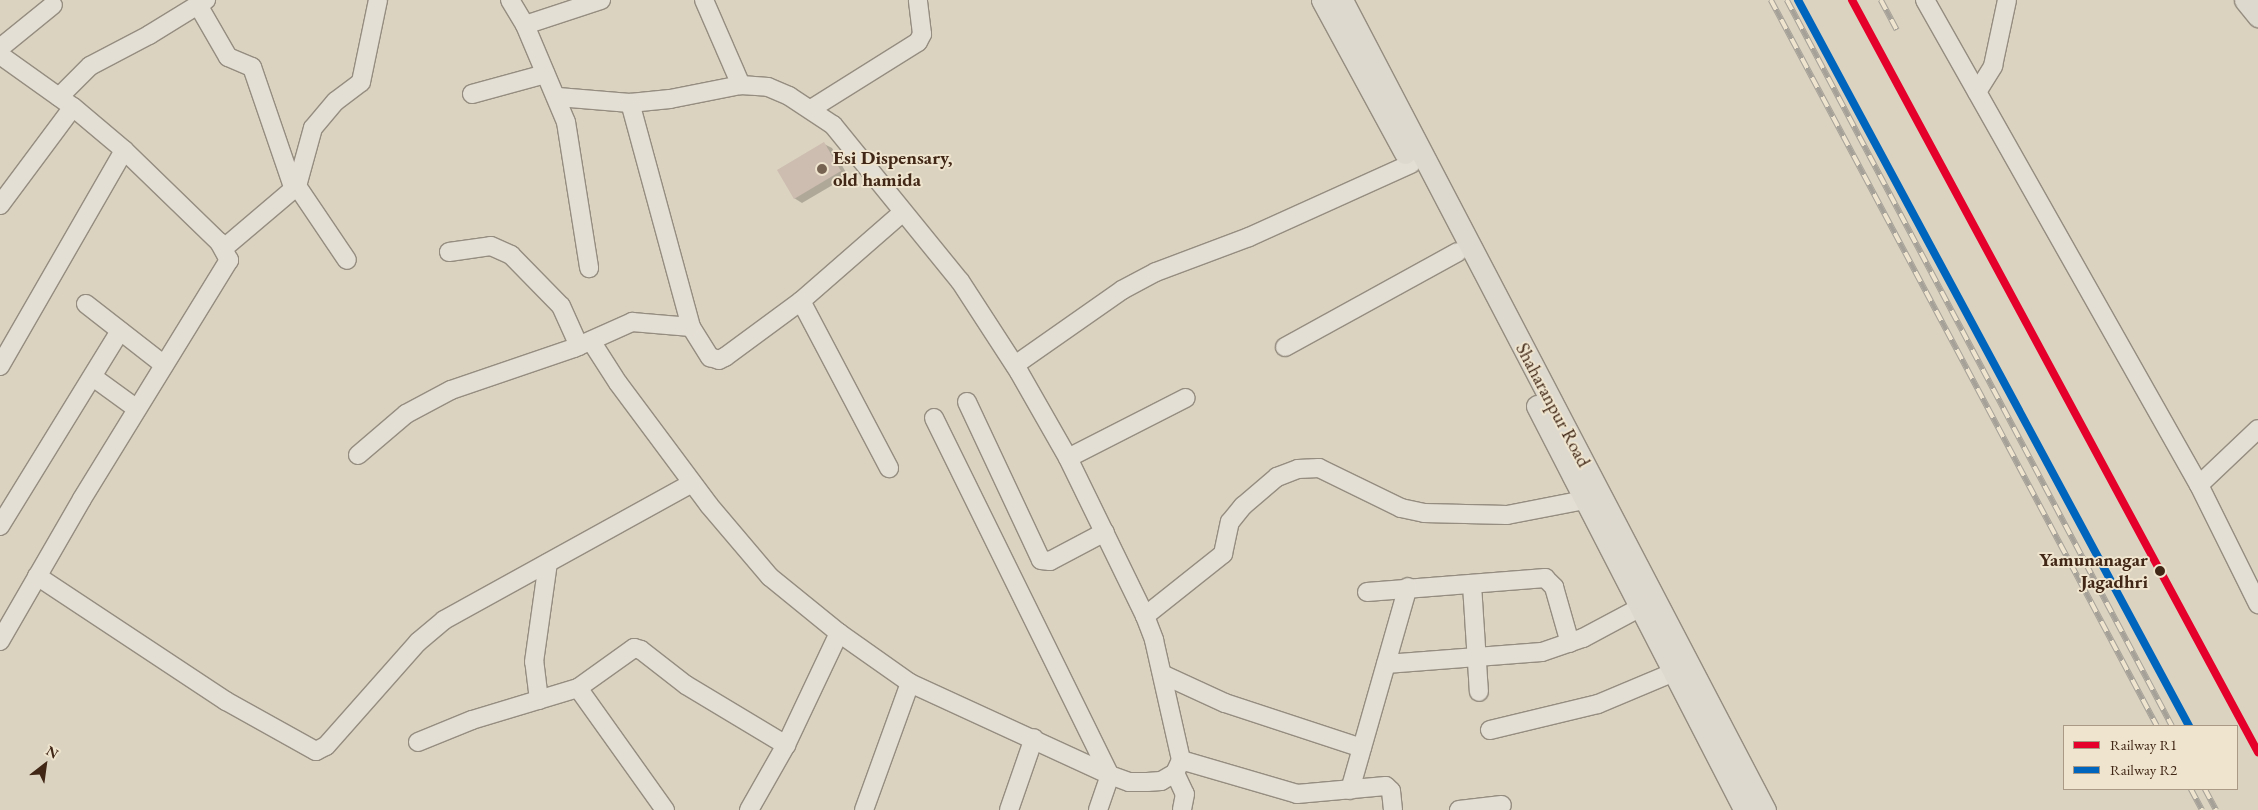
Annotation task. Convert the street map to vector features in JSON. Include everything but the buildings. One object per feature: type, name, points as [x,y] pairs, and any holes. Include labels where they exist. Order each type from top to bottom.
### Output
[{"type":"main road","name":"Shaharanpur Road","points":[[1322,0],[1458,252],[1584,500],[1641,607],[1682,668],[1765,810]]},
{"type":"main road","name":"Shaharanpur Road","points":[[1342,0],[1682,668],[1745,810]]},
{"type":"main road","points":[[2245,0],[2258,16]]},
{"type":"street","points":[[224,248],[296,188],[313,128],[336,101],[361,82],[378,0]]},
{"type":"street","points":[[510,0],[525,24],[545,74],[558,97],[566,122],[589,268]]},
{"type":"street","points":[[525,24],[601,0]]},
{"type":"street","points":[[704,0],[741,85]]},
{"type":"street","points":[[811,109],[918,42],[922,34],[918,0]]},
{"type":"street","points":[[1925,0],[2200,485],[2258,604]]},
{"type":"street","points":[[1977,92],[1993,66],[2008,0]]},
{"type":"street","points":[[0,205],[90,66],[202,3],[228,57],[252,67],[296,188],[347,260]]},
{"type":"street","points":[[0,48],[53,5]]},
{"type":"street","points":[[0,55],[66,102],[124,150],[228,253],[228,265],[137,408],[0,641]]},
{"type":"street","points":[[472,94],[545,74]]},
{"type":"street","points":[[558,97],[630,103],[670,99],[741,85],[768,87],[811,109],[833,125],[874,172],[903,212],[960,281],[1015,365],[1068,458],[1145,616],[1164,674],[1178,767],[1185,794],[1182,810]]},
{"type":"street","points":[[630,103],[691,327],[707,353],[719,360],[801,301],[903,212]]},
{"type":"street","points":[[0,366],[124,150]]},
{"type":"street","points":[[1015,365],[1122,290],[1156,272],[1249,237],[1411,164]]},
{"type":"street","points":[[450,252],[491,246],[511,256],[561,306],[585,343],[618,383],[692,483],[770,576],[839,633],[910,683],[1034,738],[1110,775],[1129,782],[1161,781],[1178,767]]},
{"type":"street","points":[[1285,347],[1458,252]]},
{"type":"street","points":[[801,301],[889,468]]},
{"type":"street","points":[[86,304],[164,365]]},
{"type":"street","points":[[358,455],[406,414],[451,390],[585,343],[632,322],[691,327]]},
{"type":"street","points":[[0,526],[120,331]]},
{"type":"street","points":[[93,377],[137,408]]},
{"type":"street","points":[[1068,458],[1186,398]]},
{"type":"street","points":[[967,402],[1040,560],[1050,561],[1105,532]]},
{"type":"street","points":[[934,418],[1110,775],[1098,810]]},
{"type":"street","points":[[2200,485],[2258,429]]},
{"type":"street","points":[[1145,616],[1223,554],[1230,522],[1243,506],[1277,477],[1298,469],[1319,468],[1401,508],[1424,513],[1507,515],[1584,500]]},
{"type":"street","points":[[37,576],[226,701],[314,751],[326,746],[429,632],[444,620],[692,483]]},
{"type":"street","points":[[539,700],[534,662],[548,563]]},
{"type":"street","points":[[1367,592],[1408,587],[1548,580],[1554,587],[1570,643]]},
{"type":"street","points":[[1472,585],[1480,692]]},
{"type":"street","points":[[1350,790],[1408,587]]},
{"type":"street","points":[[1386,664],[1542,652],[1570,643],[1641,607]]},
{"type":"street","points":[[749,810],[786,745],[839,633]]},
{"type":"street","points":[[418,742],[472,720],[578,688],[630,648],[638,648],[686,686],[786,745]]},
{"type":"street","points":[[1490,730],[1598,704],[1682,668]]},
{"type":"street","points":[[1164,674],[1225,703],[1362,748]]},
{"type":"street","points":[[864,810],[910,683]]},
{"type":"street","points":[[578,688],[665,810]]},
{"type":"street","points":[[1009,810],[1034,738]]},
{"type":"street","points":[[1178,767],[1279,792],[1311,794],[1386,786],[1391,791],[1393,810]]},
{"type":"street","points":[[1459,810],[1502,805]]},
{"type":"railway","points":[[1771,0],[2156,725]]},
{"type":"railway","points":[[1787,0],[2171,725]]},
{"type":"railway","points":[[1852,0],[2258,752]]},
{"type":"railway","points":[[1881,0],[1897,30]]},
{"type":"railway","points":[[2192,790],[2202,810]]},
{"type":"railway","points":[[2206,790],[2216,810]]},
{"type":"rail line","name":"R2","points":[[1798,0],[2188,725]]},
{"type":"rail line","name":"R1","points":[[1852,0],[2258,752]]},
{"type":"place","name":"Esi Dispensary, old hamida","points":[[822,169]]},
{"type":"place","name":"Yamunanagar Jagadhri","points":[[2160,571]]}]
